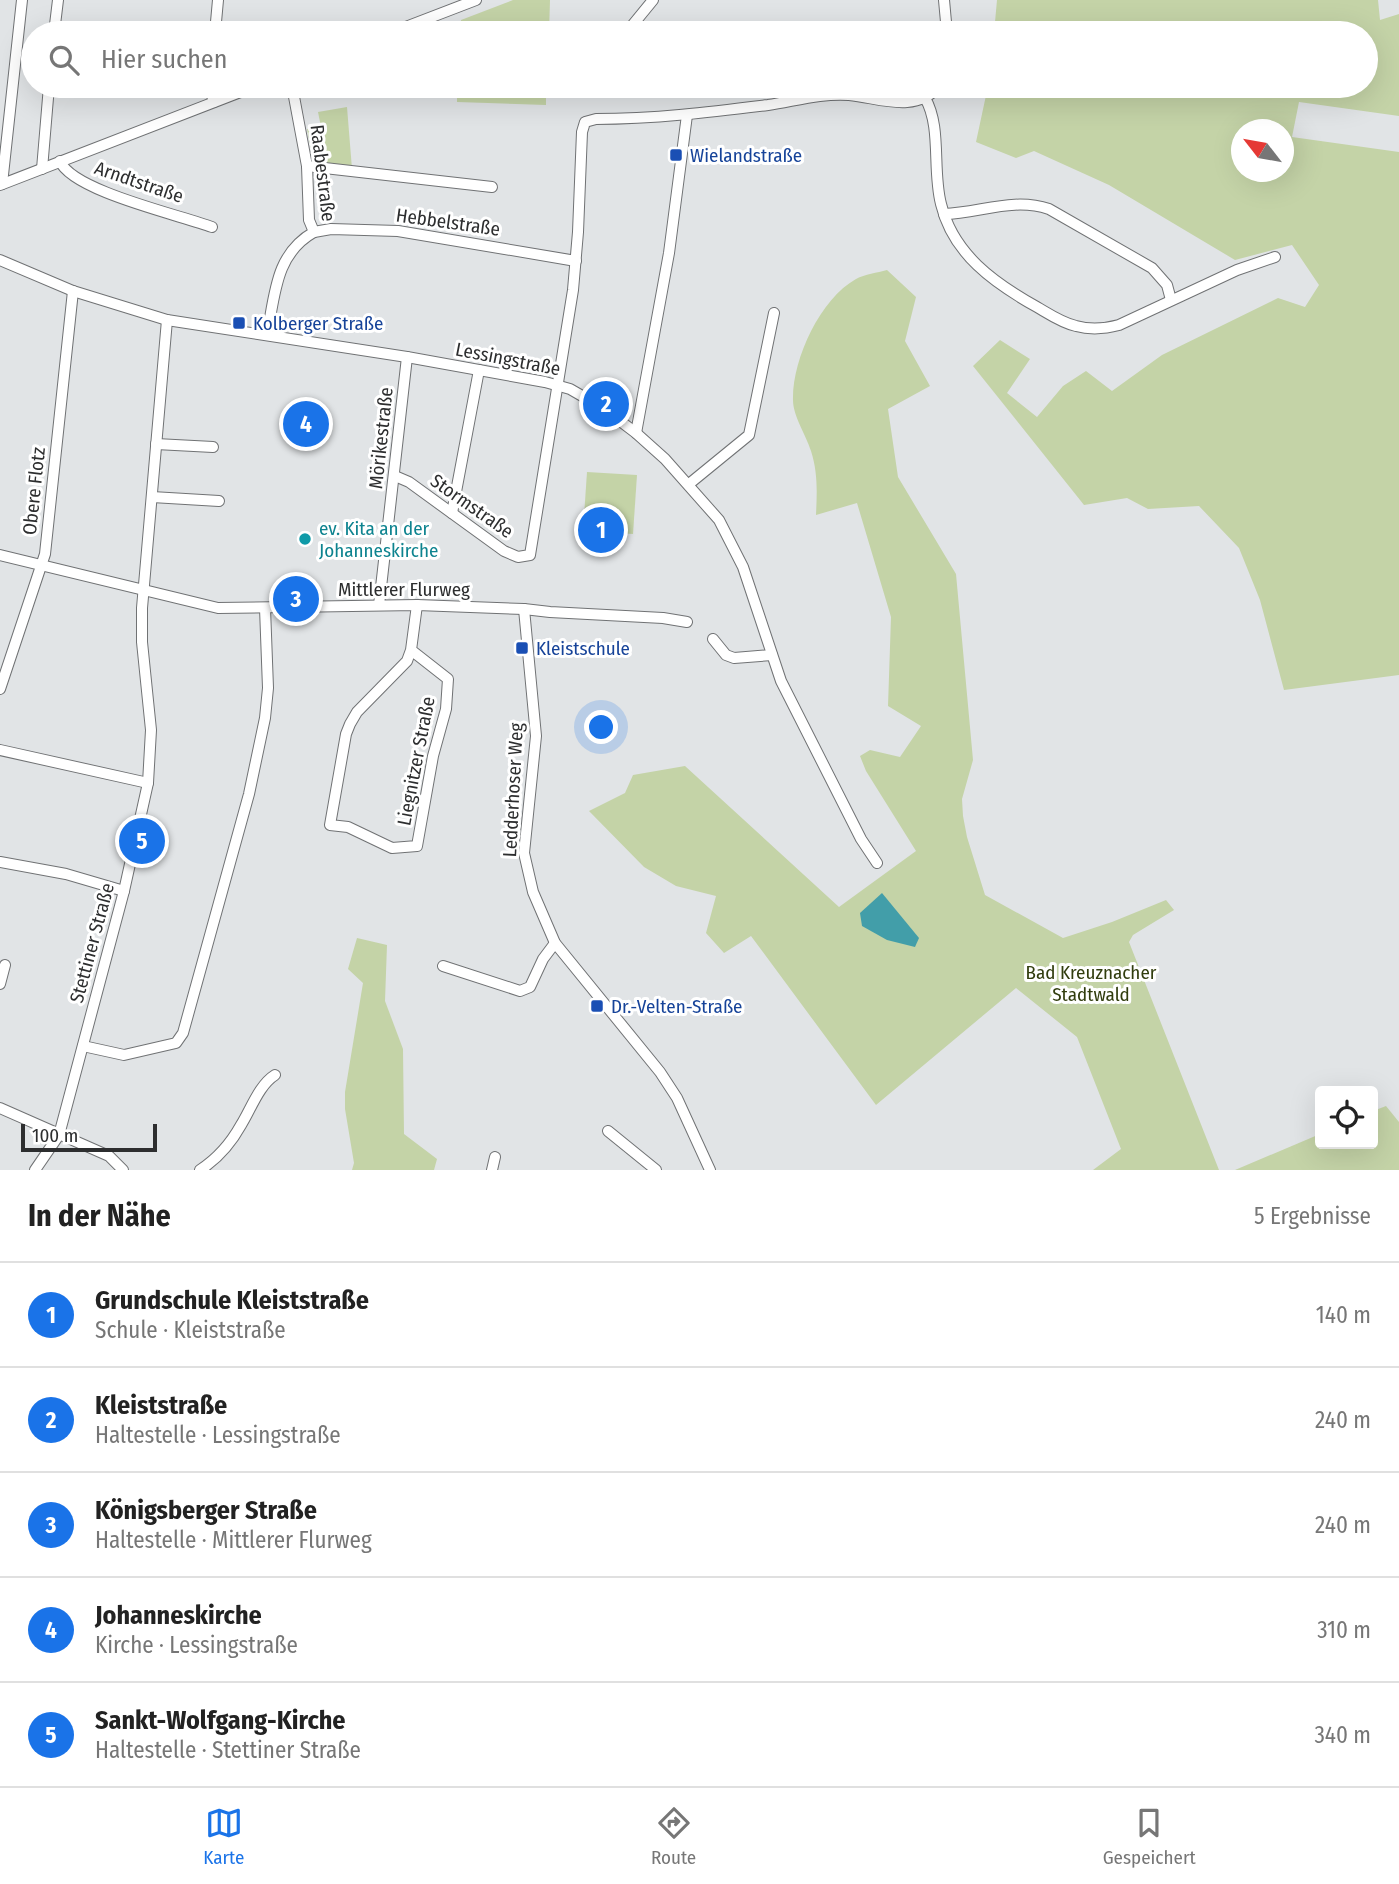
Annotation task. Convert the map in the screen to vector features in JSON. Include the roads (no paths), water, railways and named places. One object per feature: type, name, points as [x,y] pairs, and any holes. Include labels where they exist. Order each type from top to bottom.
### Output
[{"type":"street","points":[[22,0],[1,184],[224,98]]},
{"type":"street","points":[[55,21],[58,0]]},
{"type":"street","points":[[216,21],[218,0]]},
{"type":"street","points":[[421,21],[476,0]]},
{"type":"street","points":[[636,21],[653,0]]},
{"type":"street","points":[[944,0],[946,21]]},
{"type":"street","points":[[42,169],[48,98]]},
{"type":"street","points":[[213,98],[214,102]]},
{"type":"street","name":"Raabestraße","points":[[267,335],[281,267],[302,239],[314,232],[309,220],[307,166],[294,98]]},
{"type":"street","points":[[557,384],[576,261],[582,132],[585,122],[596,119],[687,115],[807,98]]},
{"type":"street","points":[[868,98],[897,103],[925,98],[933,112],[935,165],[944,214],[961,247],[988,275],[1066,323],[1088,328],[1108,328],[1131,320],[1237,270],[1275,257]]},
{"type":"street","points":[[636,433],[669,253],[687,115]]},
{"type":"street","name":"Arndtstraße","points":[[60,161],[67,173],[106,192],[212,228]]},
{"type":"street","points":[[307,166],[492,187]]},
{"type":"street","points":[[944,214],[1018,203],[1049,209],[1152,268],[1167,285],[1171,300]]},
{"type":"street","name":"Hebbelstraße","points":[[314,232],[331,229],[398,231],[576,261]]},
{"type":"street","name":"Lessingstraße","points":[[0,260],[74,291],[167,320],[407,357],[557,384],[603,408],[636,433],[689,484],[719,520],[743,566],[781,681],[861,839],[877,863]]},
{"type":"street","name":"Obere Flotz","points":[[0,689],[45,554],[74,291]]},
{"type":"street","points":[[689,484],[749,435],[774,313]]},
{"type":"street","points":[[144,591],[167,320]]},
{"type":"street","name":"Mörikestraße","points":[[379,605],[407,357]]},
{"type":"street","points":[[453,513],[479,370]]},
{"type":"street","name":"Stormstraße","points":[[395,476],[409,482],[504,551],[518,557],[530,555],[557,384]]},
{"type":"street","points":[[156,444],[213,447]]},
{"type":"street","points":[[152,497],[219,502]]},
{"type":"street","name":"Mittlerer Flurweg","points":[[0,555],[218,608],[417,605],[524,609],[687,622]]},
{"type":"street","name":"Stettiner Straße","points":[[35,1170],[59,1135],[124,891],[148,783],[151,730],[142,642],[144,591]]},
{"type":"street","points":[[411,650],[417,605]]},
{"type":"street","points":[[82,1046],[124,1055],[176,1043],[183,1033],[249,794],[265,718],[268,688],[265,608]]},
{"type":"street","name":"Ledderhoser Weg","points":[[524,609],[536,736],[524,853],[533,892],[555,943],[660,1072],[677,1098],[710,1170]]},
{"type":"street","points":[[713,639],[726,655],[734,658],[772,655]]},
{"type":"street","name":"Liegnitzer Straße","points":[[411,650],[448,679],[446,709],[433,756],[417,846],[392,848],[348,827],[330,825],[350,724],[357,712],[402,666],[411,650]]},
{"type":"street","points":[[0,750],[148,783]]},
{"type":"street","points":[[0,862],[66,874],[124,891]]},
{"type":"street","points":[[443,965],[520,991],[530,987],[555,943]]},
{"type":"street","points":[[0,984],[5,965]]},
{"type":"street","points":[[200,1170],[229,1143],[265,1083],[275,1075]]},
{"type":"street","points":[[0,1108],[108,1156],[123,1170]]},
{"type":"street","points":[[608,1131],[656,1170]]},
{"type":"street","points":[[492,1170],[495,1157]]},
{"type":"water","points":[[882,893],[919,938],[915,947],[887,940],[862,926],[860,913]]},
{"type":"place","name":"Wielandstraße","points":[[676,155]]},
{"type":"place","name":"Kolberger Straße","points":[[239,323]]},
{"type":"place","name":"Kleiststraße","points":[[606,404]]},
{"type":"place","name":"Johanneskirche","points":[[306,424]]},
{"type":"place","name":"Grundschule Kleiststraße","points":[[601,530]]},
{"type":"place","name":"ev. Kita an der Johanneskirche","points":[[305,539]]},
{"type":"place","name":"Königsberger Straße","points":[[296,599]]},
{"type":"place","name":"Kleistschule","points":[[522,648]]},
{"type":"place","name":"Sankt-Wolfgang-Kirche","points":[[142,841]]},
{"type":"place","name":"Dr.-Velten-Straße","points":[[597,1006]]},
{"type":"park label","name":"Bad Kreuznacher Stadtwald","points":[[1091,983]]}]
